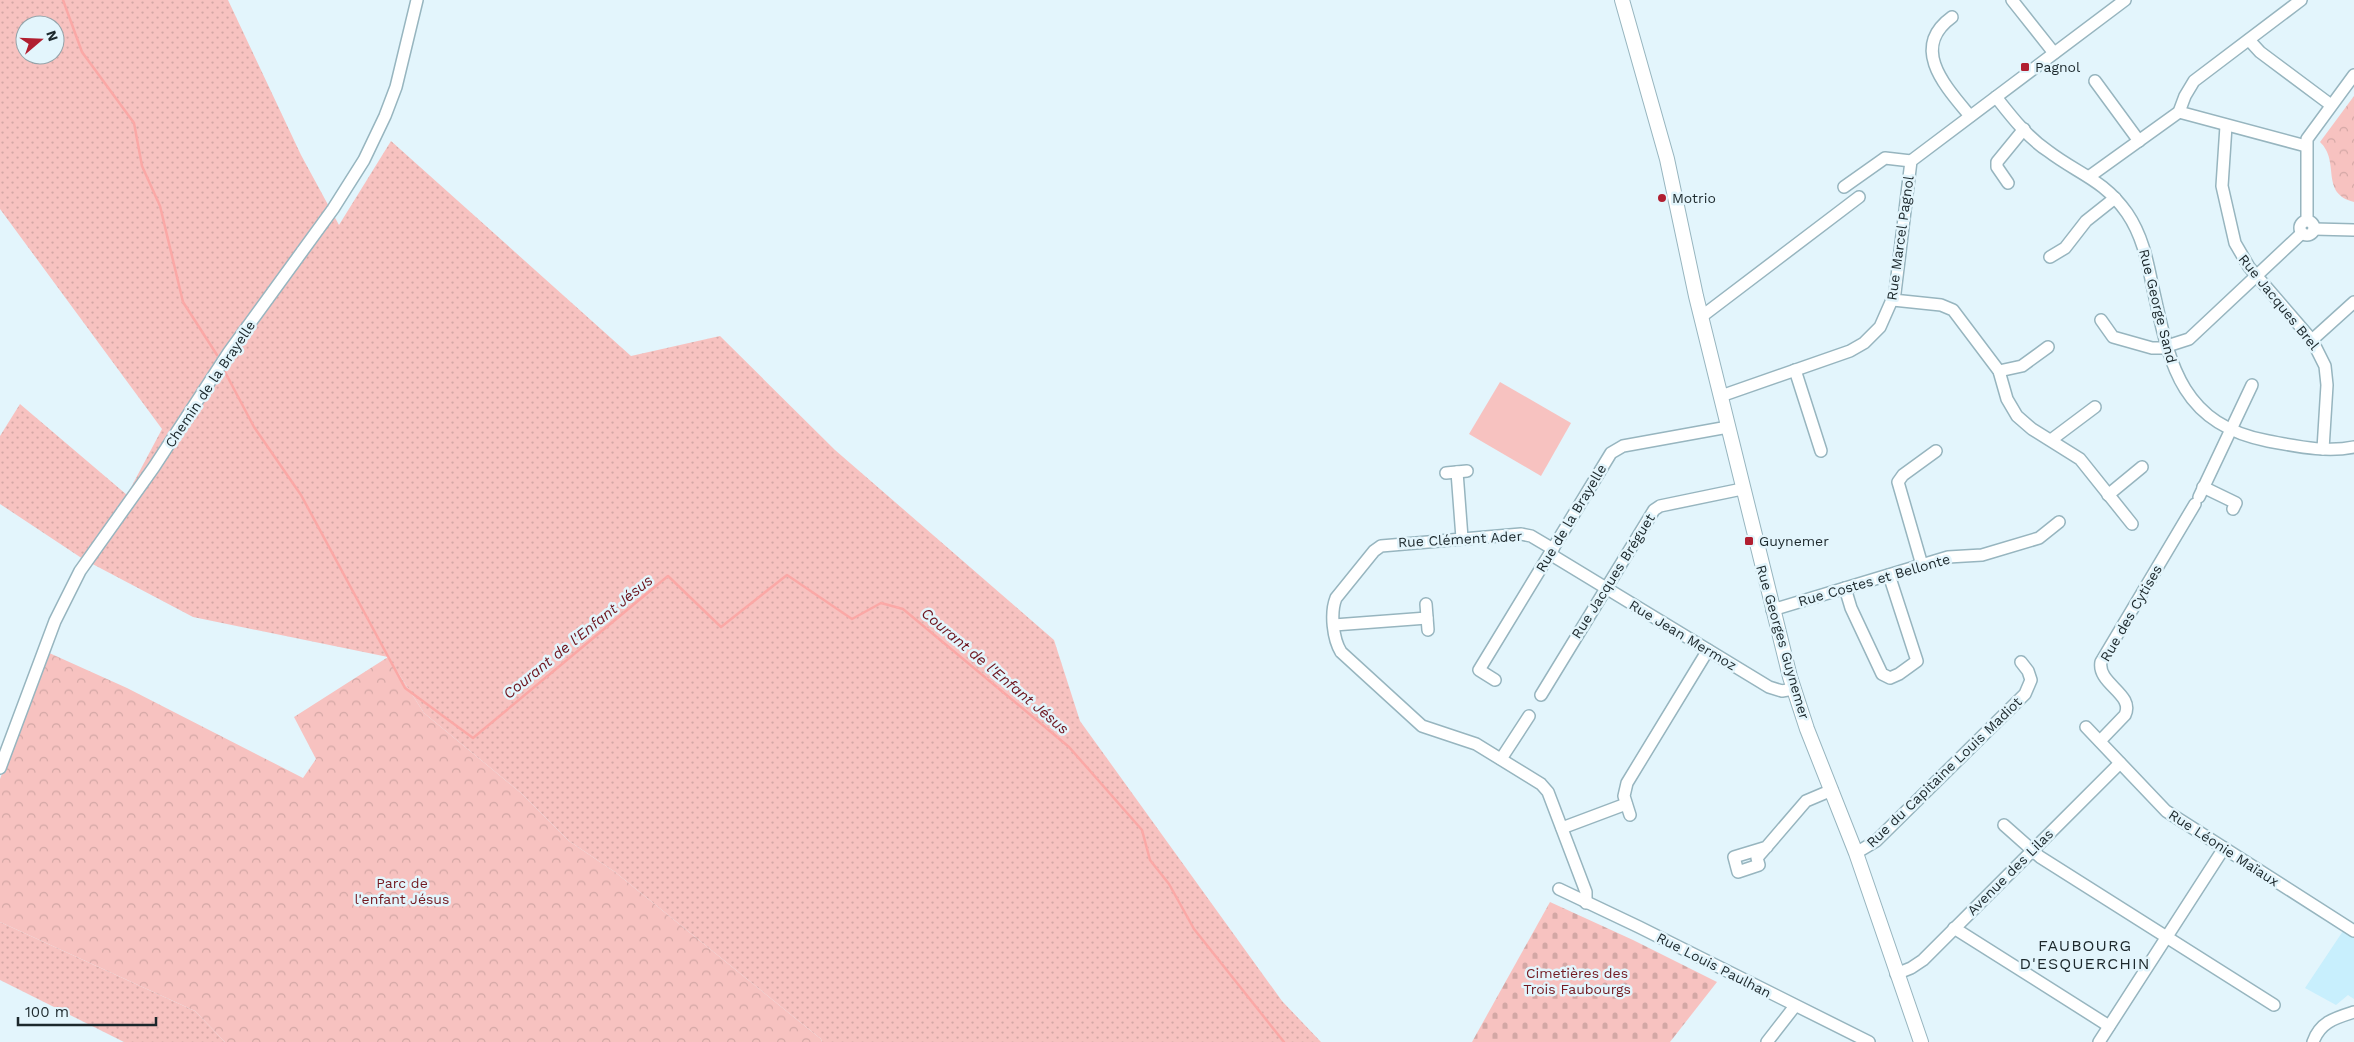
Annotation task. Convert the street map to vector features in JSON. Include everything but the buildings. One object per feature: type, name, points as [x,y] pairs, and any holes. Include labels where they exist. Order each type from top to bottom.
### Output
[{"type":"main road","name":"Rue Georges Guynemer","points":[[1622,0],[1658,124],[1742,489],[1793,689],[1856,853],[1917,1038]]},
{"type":"street","name":"Chemin de la Brayelle","points":[[0,768],[53,626],[80,572],[154,467],[229,352],[333,209],[361,165],[393,93],[405,56],[417,0]]},
{"type":"street","points":[[2012,0],[2054,53]]},
{"type":"street","name":"Rue Marcel Pagnol","points":[[1721,396],[1850,351],[1864,342],[1880,327],[1894,300],[1911,161],[2125,0]]},
{"type":"street","points":[[2090,176],[2179,112],[2184,96],[2194,81],[2301,0]]},
{"type":"street","points":[[1952,17],[1942,26],[1933,40],[1932,56],[1947,88],[1970,116]]},
{"type":"street","points":[[2249,40],[2260,52],[2332,105]]},
{"type":"street","points":[[2310,225],[2306,146],[2309,135],[2354,75]]},
{"type":"street","points":[[2095,81],[2139,141]]},
{"type":"street","name":"Rue George Sand","points":[[1996,97],[2024,130],[2047,151],[2090,176],[2115,198],[2132,222],[2141,239],[2166,346],[2176,374],[2186,391],[2202,409],[2231,429],[2257,439],[2323,449],[2354,447]]},
{"type":"street","points":[[2179,112],[2306,146]]},
{"type":"street","name":"Rue Jacques Brel","points":[[2226,126],[2222,169],[2223,201],[2235,243],[2256,276],[2312,340],[2323,359],[2327,379],[2323,449]]},
{"type":"street","points":[[2008,183],[1997,167],[1997,162],[2024,130]]},
{"type":"street","points":[[1844,187],[1886,158],[1911,161]]},
{"type":"street","points":[[1701,317],[1859,196]]},
{"type":"street","points":[[2050,257],[2065,248],[2086,221],[2115,198]]},
{"type":"street","points":[[2101,320],[2113,336],[2156,348],[2166,346],[2195,335],[2302,233],[2300,224],[2354,230]]},
{"type":"street","points":[[1894,300],[1941,306],[1953,310],[1999,371],[2007,399],[2013,410],[2028,426],[2080,459],[2132,524]]},
{"type":"street","points":[[2312,340],[2354,302]]},
{"type":"street","points":[[1999,371],[2022,366],[2048,347]]},
{"type":"street","points":[[1796,370],[1820,451]]},
{"type":"street","points":[[2233,509],[2236,503],[2199,496],[2252,385]]},
{"type":"street","points":[[2051,440],[2095,407]]},
{"type":"street","name":"Rue de la Brayelle","points":[[1495,680],[1479,670],[1614,450],[1623,446],[1728,427]]},
{"type":"street","points":[[1922,565],[1898,482],[1903,475],[1936,451]]},
{"type":"street","points":[[2108,495],[2142,468]]},
{"type":"street","points":[[1457,472],[1462,538]]},
{"type":"street","name":"Rue Jacques Bréguet","points":[[1541,695],[1605,588],[1656,508],[1742,489]]},
{"type":"street","name":"Rue des Cytises","points":[[2100,741],[2128,710],[2125,701],[2102,674],[2101,662],[2199,496]]},
{"type":"street","name":"Rue Costes et Bellonte","points":[[1772,610],[1953,556],[1982,555],[2039,538],[2059,522]]},
{"type":"street","name":"Rue Clément Ader","points":[[1551,552],[1526,535],[1390,543],[1377,548],[1336,598],[1333,606],[1334,625],[1336,643],[1341,652],[1422,726],[1472,742],[1502,759],[1545,788],[1586,892],[1586,903]]},
{"type":"street","name":"Rue Jean Mermoz","points":[[1551,552],[1605,588],[1769,688],[1782,691],[1793,689]]},
{"type":"street","points":[[1845,588],[1851,608],[1882,674],[1890,678],[1917,661],[1889,575]]},
{"type":"street","points":[[1426,604],[1428,630]]},
{"type":"street","points":[[1334,625],[1427,618]]},
{"type":"street","points":[[1562,828],[1628,810],[1624,791],[1626,783],[1708,650]]},
{"type":"street","name":"Rue du Capitaine Louis Madiot","points":[[1856,853],[1876,841],[2025,694],[2031,680],[2028,671],[2021,662]]},
{"type":"street","points":[[1502,759],[1529,716]]},
{"type":"street","name":"Rue Léonie Maïaux","points":[[2086,727],[2166,811],[2354,931]]},
{"type":"street","name":"Avenue des Lilas","points":[[1896,974],[1920,962],[2120,763]]},
{"type":"street","points":[[1767,847],[1806,801],[1832,790]]},
{"type":"street","points":[[2004,825],[2031,851],[2274,1005]]},
{"type":"street","points":[[2099,1042],[2224,848]]},
{"type":"street","name":"Rue Louis Paulhan","points":[[1559,889],[1869,1042]]},
{"type":"street","points":[[1954,928],[2109,1026]]},
{"type":"street","points":[[1767,1042],[1795,1006]]},
{"type":"street","points":[[2313,1042],[2316,1032],[2327,1021],[2354,1012]]},
{"type":"shaded area","points":[[2343,931],[2354,938],[2354,999],[2348,995],[2336,1005],[2305,988]]},
{"type":"green space","points":[[0,0],[228,0],[301,155],[339,225],[391,141],[631,356],[720,336],[835,450],[1054,640],[1080,721],[1282,1001],[1321,1042],[822,1042],[821,1039],[615,872],[569,841],[521,793],[424,713],[388,657],[193,617],[83,559],[0,504],[0,436],[20,404],[127,495],[162,429],[0,209]]},
{"type":"green space","points":[[2354,96],[2354,202],[2343,198],[2337,192],[2333,184],[2326,150],[2320,142]]},
{"type":"green space","points":[[1500,382],[1571,423],[1541,476],[1469,434]]},
{"type":"green space","name":"Parc de l'enfant Jésus","points":[[47,652],[127,688],[303,778],[316,759],[294,717],[388,657],[424,713],[521,793],[569,841],[615,872],[821,1039],[822,1042],[225,1042],[195,1011],[0,922],[0,779]]},
{"type":"green space","name":"Cimetières des Trois Faubourgs","points":[[1550,902],[1633,940],[1717,982],[1670,1042],[1472,1042]]},
{"type":"green space","points":[[0,922],[195,1011],[225,1042],[124,1042],[0,980]]},
{"type":"waterway","name":"Courant de l'Enfant Jésus","points":[[63,0],[82,52],[134,123],[142,166],[160,206],[183,302],[217,355]]},
{"type":"waterway","name":"Courant de l'Enfant Jésus","points":[[225,372],[254,427],[301,495],[405,688],[473,738],[668,576],[721,627],[787,575],[852,619],[881,603],[903,609],[1069,747],[1142,830],[1150,860],[1169,884],[1194,929],[1284,1042]]},
{"type":"place","name":"Pagnol","points":[[2025,67]]},
{"type":"place","name":"Motrio","points":[[1662,198]]},
{"type":"place","name":"Guynemer","points":[[1749,541]]},
{"type":"district","name":"FAUBOURG D'ESQUERCHIN","points":[[2085,954]]}]
